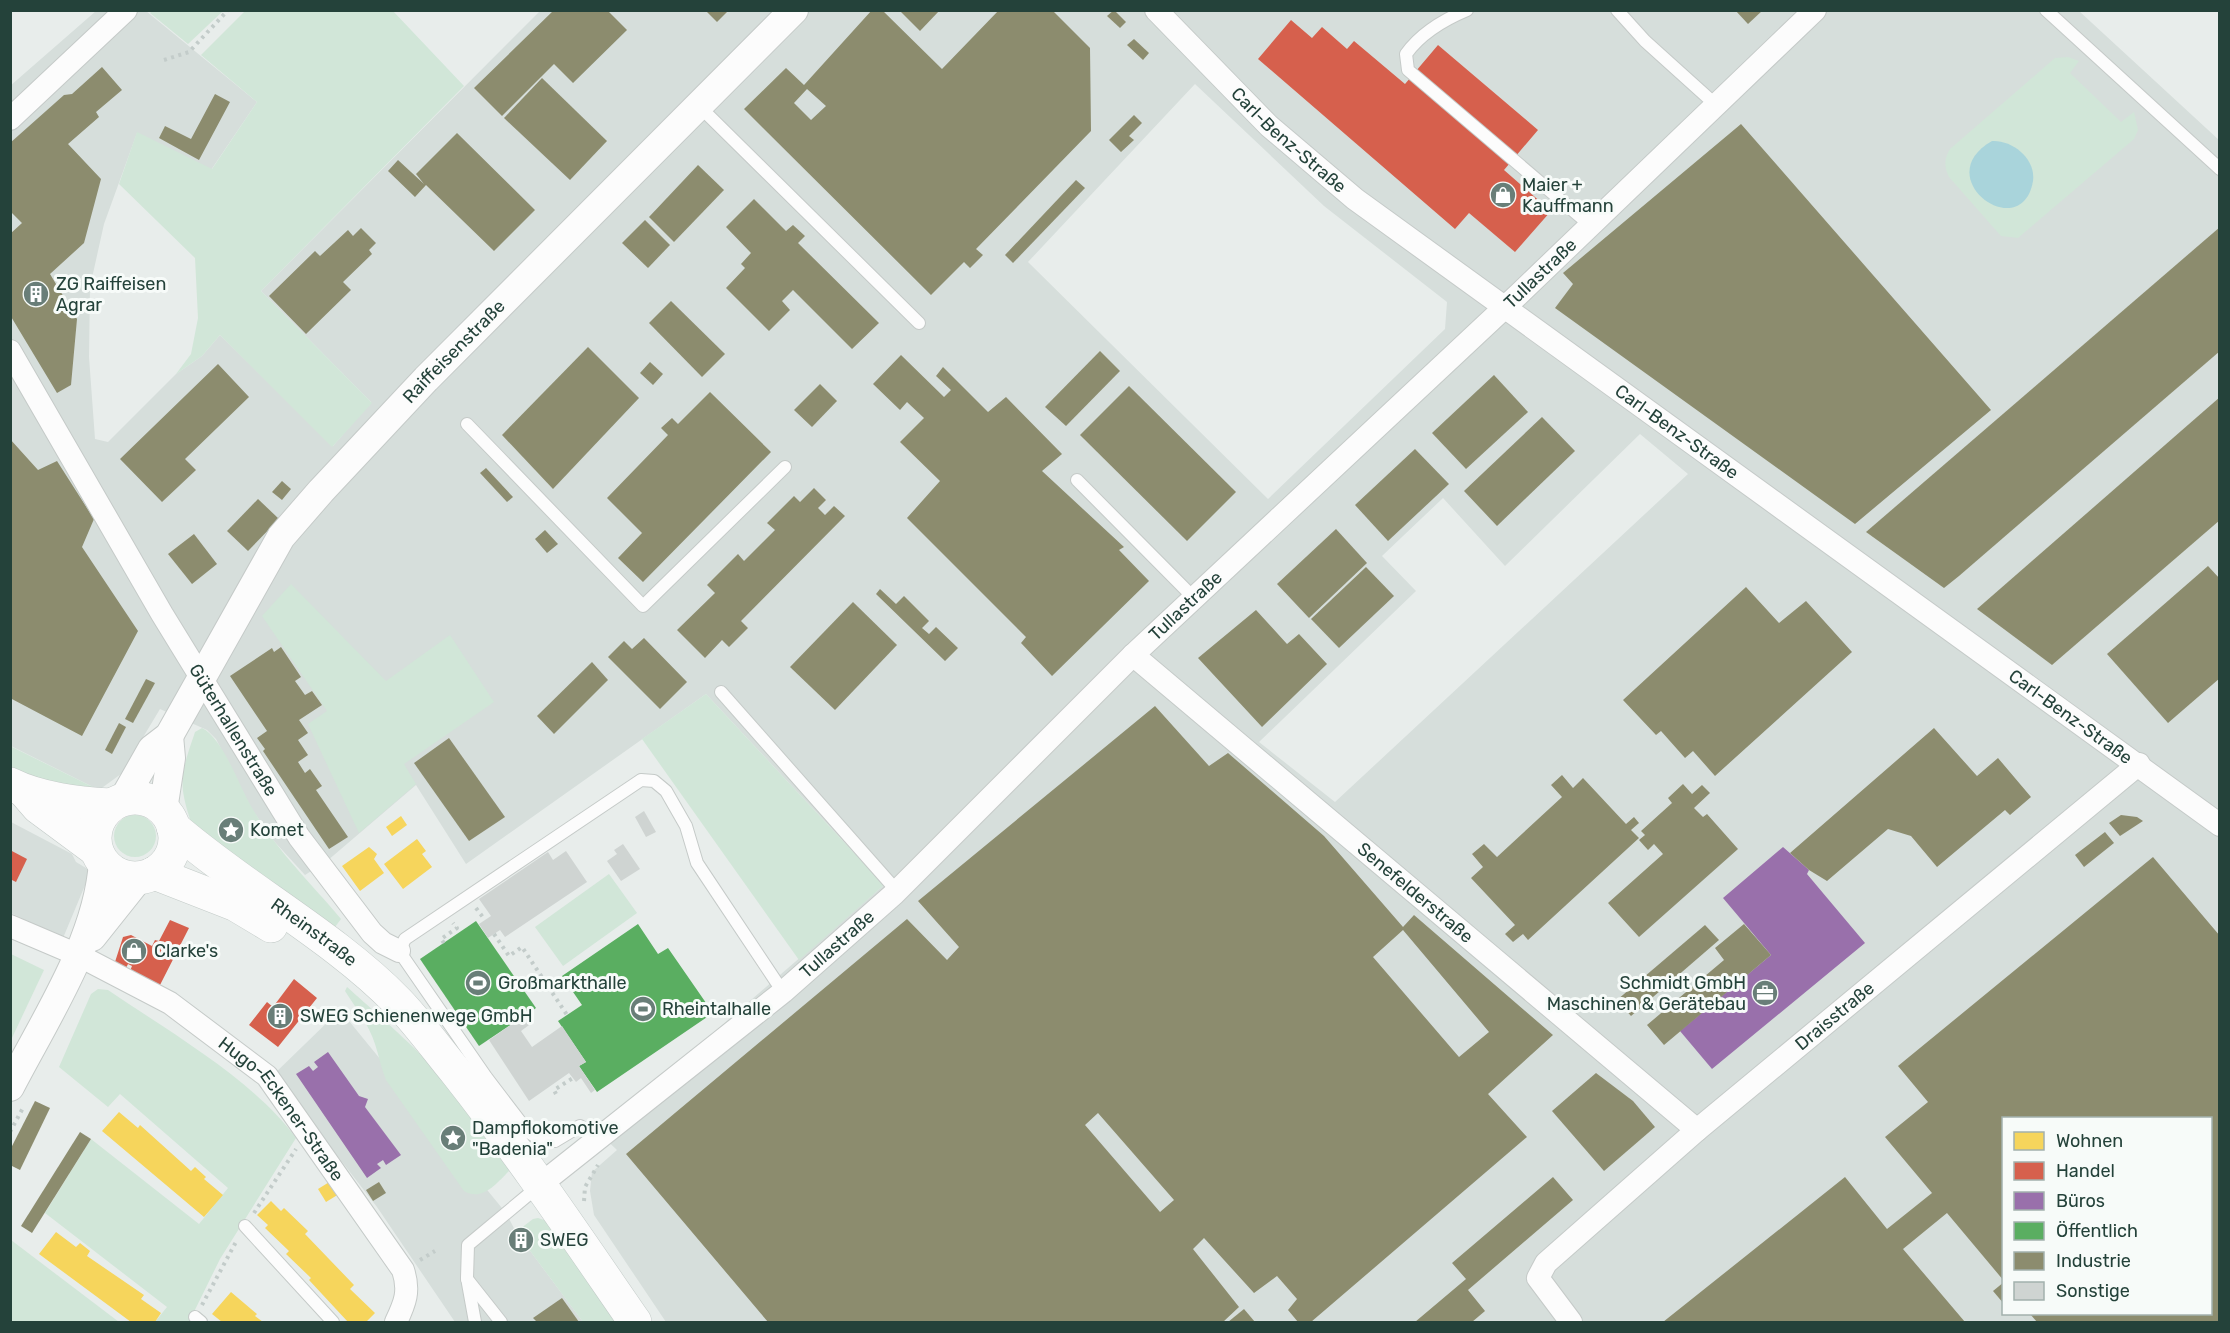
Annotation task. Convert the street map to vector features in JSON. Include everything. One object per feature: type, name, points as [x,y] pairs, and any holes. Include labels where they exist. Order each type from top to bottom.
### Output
[{"type":"main road","points":[[17,787],[84,803],[144,799],[168,818],[174,848],[163,867],[146,876],[119,875],[100,856],[38,807],[17,787]]},
{"type":"main road","points":[[100,856],[94,840],[98,820],[117,802]]},
{"type":"main road","name":"Rheinstraße","points":[[168,818],[209,858],[327,943],[398,1002],[541,1185],[635,1323]]},
{"type":"main road","name":"Rheinstraße","points":[[146,876],[236,905],[278,930],[440,1053]]},
{"type":"street","points":[[10,119],[126,10]]},
{"type":"street","name":"Raiffeisenstraße","points":[[117,802],[152,749],[169,736],[201,675],[281,537],[348,460],[794,10]]},
{"type":"street","name":"Carl-Benz-Straße","points":[[1156,10],[1269,126],[1355,199],[2139,764],[2220,825]]},
{"type":"street","name":"Tullastraße","points":[[541,1185],[598,1137],[783,992],[897,891],[1133,655],[1504,308],[1815,10]]},
{"type":"street","name":"Güterhallenstraße","points":[[10,351],[162,614],[305,846],[372,933],[383,943],[399,951]]},
{"type":"street","name":"Senefelderstraße","points":[[1133,655],[1697,1130]]},
{"type":"street","name":"Raiffeisenstraße","points":[[168,818],[171,758],[169,736]]},
{"type":"street","name":"Draisstraße","points":[[1571,1323],[1538,1278],[1546,1263],[1697,1130],[2139,764]]},
{"type":"street","points":[[10,1087],[78,955],[101,885],[100,856]]},
{"type":"street","points":[[78,955],[146,876]]},
{"type":"street","name":"Hugo-Eckener-Straße","points":[[10,926],[78,955],[170,1003],[267,1076],[403,1270],[408,1287],[405,1303],[396,1323]]},
{"type":"lane","points":[[1467,10],[1450,17],[1416,40],[1406,54],[1408,70],[1590,225]]},
{"type":"lane","points":[[1617,10],[1645,41],[1716,105]]},
{"type":"lane","points":[[2046,10],[2220,169]]},
{"type":"lane","points":[[700,107],[919,322]]},
{"type":"lane","points":[[467,424],[643,606],[785,467]]},
{"type":"lane","points":[[1077,480],[1194,597]]},
{"type":"lane","points":[[721,692],[897,891]]},
{"type":"lane","points":[[399,951],[405,939],[641,780],[654,781],[666,791],[686,826],[697,863],[783,992]]},
{"type":"lane","name":"Güterhallenstraße","points":[[399,951],[486,1077],[528,1132],[541,1140],[555,1141],[580,1126],[598,1137]]},
{"type":"lane","points":[[475,1323],[467,1278],[468,1245],[541,1185]]},
{"type":"lane","points":[[245,1226],[333,1323]]},
{"type":"lane","points":[[467,1278],[501,1323]]},
{"type":"path","points":[[164,60],[189,52],[228,10]]},
{"type":"path","points":[[444,943],[441,939],[457,928]]},
{"type":"path","points":[[494,934],[509,956],[522,947],[567,1015]]},
{"type":"path","points":[[556,1094],[554,1090],[573,1077]]},
{"type":"shaded area","points":[[96,11],[146,11],[257,102],[211,170],[137,133],[104,224],[90,287],[89,357],[95,439],[108,442],[176,374],[202,356],[220,335],[333,446],[371,402],[261,291],[540,11],[2079,11],[2219,140],[2219,1322],[666,1322],[594,1215],[590,1191],[592,1172],[617,1150],[595,1129],[677,1064],[884,885],[706,694],[466,864],[416,785],[327,861],[305,875],[273,840],[251,808],[216,739],[207,730],[160,709],[121,774],[99,790],[11,746],[10,86]],"holes":[[[1195,84],[1324,206],[1447,302],[1445,329],[1268,499],[1028,262]],[[1640,434],[1688,474],[1335,802],[1259,742],[1416,591],[1382,556],[1443,498],[1505,566]]]},
{"type":"shaded area","points":[[11,822],[72,854],[76,862],[91,871],[63,938],[11,913]]},
{"type":"shaded area","name":"SWEG","points":[[340,1010],[506,1213],[516,1232],[583,1322],[455,1322],[377,1207],[315,1127],[269,1079]]},
{"type":"green space","points":[[153,10],[223,11],[188,44],[150,13]]},
{"type":"green space","points":[[246,10],[393,11],[464,86],[261,291],[372,403],[332,447],[220,335],[202,356],[176,374],[191,354],[198,318],[195,258],[119,184],[137,132],[212,169],[257,102],[201,55]]},
{"type":"green space","points":[[2068,57],[2079,61],[2070,73],[2121,122],[2134,112],[2138,130],[2134,139],[2018,238],[2001,236],[1949,177],[1946,166],[1947,156],[1950,149],[2055,58]]},
{"type":"green space","points":[[291,584],[386,681],[450,635],[494,702],[404,764],[416,784],[359,833],[308,724],[327,711],[262,616]]},
{"type":"green space","points":[[706,694],[884,885],[799,960],[642,739]]},
{"type":"green space","points":[[202,728],[210,733],[224,752],[260,821],[293,865],[341,919],[335,927],[192,825],[184,798],[184,768],[195,732]]},
{"type":"green space","points":[[10,746],[99,790],[65,788],[21,773],[11,768]]},
{"type":"green space","points":[[135,815],[150,821],[156,836],[150,851],[135,857],[120,851],[114,836],[120,821]]},
{"type":"green space","points":[[609,874],[637,913],[563,966],[535,927]]},
{"type":"green space","points":[[11,954],[44,970],[11,1040]]},
{"type":"green space","points":[[347,987],[439,1073],[483,1123],[499,1148],[509,1171],[489,1190],[477,1194],[464,1191],[386,1080],[372,1037],[345,991]]},
{"type":"green space","points":[[98,989],[108,990],[234,1076],[278,1117],[296,1138],[220,1259],[189,1322],[155,1322],[167,1307],[45,1213],[91,1139],[199,1224],[228,1188],[120,1094],[108,1107],[59,1067],[91,994]]},
{"type":"green space","points":[[533,1219],[547,1221],[617,1322],[583,1322],[516,1232]]},
{"type":"green space","points":[[11,1240],[119,1322],[11,1322]]},
{"type":"water","points":[[1992,141],[2015,147],[2022,152],[2031,165],[2033,181],[2025,199],[2013,207],[1998,207],[1984,199],[1974,187],[1969,172],[1975,156]]},
{"type":"building: Wohnen","points":[[401,816],[407,825],[392,836],[386,827]]},
{"type":"building: Wohnen","points":[[417,839],[426,851],[422,854],[432,867],[403,889],[384,864]]},
{"type":"building: Wohnen","points":[[369,847],[377,854],[374,859],[384,873],[360,891],[342,866]]},
{"type":"building: Wohnen","points":[[119,1112],[138,1128],[140,1125],[191,1171],[195,1167],[206,1177],[204,1179],[223,1195],[204,1217],[102,1131]]},
{"type":"building: Wohnen","points":[[331,1181],[339,1194],[326,1202],[318,1189]]},
{"type":"building: Wohnen","points":[[271,1201],[281,1211],[284,1208],[308,1231],[305,1234],[354,1285],[350,1289],[375,1313],[366,1322],[348,1322],[309,1280],[311,1278],[286,1254],[289,1251],[265,1228],[268,1225],[257,1215]]},
{"type":"building: Wohnen","points":[[56,1232],[76,1247],[80,1243],[90,1251],[87,1256],[144,1295],[141,1299],[161,1313],[155,1322],[131,1322],[39,1254]]},
{"type":"building: Wohnen","points":[[231,1292],[263,1322],[222,1322],[212,1314]]},
{"type":"building: Handel","points":[[1291,20],[1312,38],[1322,27],[1347,49],[1354,41],[1405,84],[1438,45],[1538,130],[1504,170],[1551,211],[1515,252],[1469,213],[1455,229],[1258,59]]},
{"type":"building: Handel","points":[[10,850],[27,859],[16,882],[10,879]]},
{"type":"building: Handel","points":[[170,920],[189,928],[160,985],[130,971],[132,966],[128,964],[126,968],[115,962],[123,937],[131,935],[152,946],[155,940],[159,941]]},
{"type":"building: Handel","name":"SWEG Schienenwege GmbH","points":[[294,979],[317,998],[278,1047],[249,1025],[267,1002],[273,1007]]},
{"type":"building: Büros","name":"Schmidt GmbH Maschinen & Gerätebau","points":[[1783,847],[1809,870],[1807,874],[1865,943],[1712,1069],[1680,1031],[1771,955],[1723,898]]},
{"type":"building: Büros","points":[[328,1052],[359,1096],[368,1099],[365,1107],[401,1155],[386,1165],[383,1160],[377,1164],[381,1168],[367,1178],[296,1074],[309,1066],[313,1071],[318,1067],[314,1062]]},
{"type":"building: Öffentlich","name":"Großmarkthalle","points":[[476,921],[536,1008],[479,1046],[420,959]]},
{"type":"building: Öffentlich","name":"Rheintalhalle","points":[[638,924],[658,954],[668,948],[713,1013],[597,1092],[579,1066],[586,1062],[558,1021],[582,1005],[562,976]]},
{"type":"building: Industrie","points":[[554,10],[607,10],[627,30],[573,83],[554,64],[502,116],[474,88]]},
{"type":"building: Industrie","points":[[705,10],[729,10],[717,22]]},
{"type":"building: Industrie","points":[[872,10],[882,10],[942,69],[999,10],[1052,10],[1090,48],[1091,131],[976,249],[983,255],[970,268],[964,262],[931,295],[744,109],[786,68],[804,85]],"holes":[[[807,89],[826,106],[811,120],[794,103]]]},
{"type":"building: Industrie","points":[[899,10],[940,10],[920,31]]},
{"type":"building: Industrie","points":[[1114,10],[1126,22],[1120,28],[1107,16]]},
{"type":"building: Industrie","points":[[1735,10],[1763,10],[1748,24]]},
{"type":"building: Industrie","points":[[1134,39],[1149,53],[1143,60],[1127,45]]},
{"type":"building: Industrie","points":[[102,67],[122,90],[96,112],[99,117],[68,144],[101,179],[84,243],[50,274],[77,319],[71,385],[57,393],[10,315],[10,234],[22,223],[10,211],[10,143],[64,95],[72,94]]},
{"type":"building: Industrie","points":[[542,78],[607,141],[570,180],[504,118]]},
{"type":"building: Industrie","points":[[215,94],[230,102],[199,160],[159,138],[165,126],[191,139]]},
{"type":"building: Industrie","points":[[1134,115],[1142,123],[1129,136],[1134,140],[1121,152],[1109,140]]},
{"type":"building: Industrie","points":[[1741,124],[1991,410],[1855,524],[1555,308],[1573,284],[1563,273]]},
{"type":"building: Industrie","points":[[457,133],[535,210],[494,251],[426,185],[415,197],[388,171],[398,160],[424,184],[416,174]]},
{"type":"building: Industrie","points":[[698,165],[724,190],[674,242],[649,217]]},
{"type":"building: Industrie","points":[[1076,180],[1085,188],[1013,263],[1005,255]]},
{"type":"building: Industrie","points":[[754,199],[786,231],[793,225],[805,236],[798,243],[879,323],[852,349],[793,290],[782,301],[790,310],[769,331],[726,288],[745,268],[741,264],[751,253],[726,227]]},
{"type":"building: Industrie","points":[[645,220],[670,245],[648,268],[622,243]]},
{"type":"building: Industrie","points":[[2220,227],[2220,351],[1959,576],[1944,588],[1866,532]]},
{"type":"building: Industrie","points":[[361,228],[376,243],[369,250],[372,254],[343,282],[351,290],[306,334],[269,296],[315,251],[320,256],[348,230],[353,236]]},
{"type":"building: Industrie","points":[[671,301],[725,354],[702,377],[649,323]]},
{"type":"building: Industrie","points":[[588,347],[639,398],[553,489],[502,435]]},
{"type":"building: Industrie","points":[[1100,351],[1120,371],[1066,426],[1045,407]]},
{"type":"building: Industrie","points":[[901,355],[944,397],[951,390],[936,376],[943,367],[988,412],[1006,397],[1062,454],[1042,471],[1124,547],[1119,550],[1149,581],[1052,676],[1021,643],[1026,637],[907,518],[940,481],[900,442],[924,418],[907,402],[900,410],[873,384]]},
{"type":"building: Industrie","points":[[650,362],[663,374],[653,385],[640,373]]},
{"type":"building: Industrie","points":[[218,364],[249,397],[185,459],[196,470],[162,502],[120,459]]},
{"type":"building: Industrie","points":[[1494,375],[1528,412],[1466,469],[1432,433]]},
{"type":"building: Industrie","points":[[820,384],[837,401],[812,427],[794,410]]},
{"type":"building: Industrie","points":[[1129,386],[1236,492],[1187,541],[1080,435]]},
{"type":"building: Industrie","points":[[710,392],[771,452],[643,582],[618,558],[642,533],[607,498],[668,435],[661,428],[672,418],[678,424]]},
{"type":"building: Industrie","points":[[2220,397],[2220,520],[2052,665],[1977,609]]},
{"type":"building: Industrie","points":[[1542,417],[1575,451],[1497,526],[1464,491]]},
{"type":"building: Industrie","points":[[10,439],[38,470],[57,461],[94,519],[82,547],[138,631],[82,736],[10,698]]},
{"type":"building: Industrie","points":[[1415,449],[1449,484],[1388,541],[1355,505]]},
{"type":"building: Industrie","points":[[486,468],[513,497],[507,502],[480,473]]},
{"type":"building: Industrie","points":[[282,481],[291,489],[282,500],[272,492]]},
{"type":"building: Industrie","points":[[814,488],[826,500],[818,508],[825,515],[834,506],[845,516],[741,621],[748,628],[729,647],[722,640],[705,658],[677,630],[715,593],[707,585],[738,554],[744,561],[775,530],[767,523],[794,496],[800,502]]},
{"type":"building: Industrie","points":[[258,499],[279,519],[248,551],[227,531]]},
{"type":"building: Industrie","points":[[1336,529],[1367,563],[1309,618],[1277,584]]},
{"type":"building: Industrie","points":[[545,530],[558,544],[547,553],[535,539]]},
{"type":"building: Industrie","points":[[194,534],[217,564],[192,584],[168,554]]},
{"type":"building: Industrie","points":[[2208,566],[2220,579],[2220,678],[2168,723],[2107,654]]},
{"type":"building: Industrie","points":[[1366,567],[1394,596],[1339,648],[1311,619]]},
{"type":"building: Industrie","points":[[1746,587],[1779,623],[1806,601],[1852,652],[1715,776],[1693,751],[1685,758],[1661,731],[1656,735],[1623,700]]},
{"type":"building: Industrie","points":[[880,589],[896,604],[904,596],[929,621],[922,628],[929,634],[936,627],[958,648],[945,661],[876,594]]},
{"type":"building: Industrie","points":[[853,602],[897,645],[835,710],[790,667]]},
{"type":"building: Industrie","points":[[1256,610],[1287,644],[1299,634],[1327,664],[1262,727],[1198,658]]},
{"type":"building: Industrie","points":[[644,638],[687,682],[660,709],[608,657],[624,641],[632,649]]},
{"type":"building: Industrie","points":[[281,647],[301,677],[295,681],[305,695],[312,691],[322,705],[299,720],[308,733],[298,740],[308,755],[298,762],[305,773],[310,769],[322,786],[316,790],[348,837],[329,849],[263,751],[265,749],[257,738],[267,731],[230,676],[272,648],[274,652]]},
{"type":"building: Industrie","points":[[592,662],[608,680],[554,734],[537,716]]},
{"type":"building: Industrie","points":[[146,679],[155,683],[133,723],[125,719]]},
{"type":"building: Industrie","points":[[1155,706],[1209,766],[1228,753],[1324,836],[1403,927],[1414,915],[1553,1035],[1488,1094],[1527,1137],[1311,1322],[1298,1322],[1288,1310],[1297,1299],[1277,1276],[1254,1293],[1204,1238],[1193,1249],[1239,1307],[1223,1322],[768,1322],[626,1154],[907,919],[947,960],[959,947],[918,901]],"holes":[[[1403,930],[1489,1032],[1459,1057],[1373,957]],[[1098,1113],[1174,1200],[1160,1212],[1085,1125]]]},
{"type":"building: Industrie","points":[[119,723],[126,727],[112,754],[105,750]]},
{"type":"building: Industrie","points":[[1934,728],[1977,776],[1998,758],[2031,797],[2010,815],[2005,810],[1937,867],[1911,836],[1888,829],[1827,881],[1809,870],[1790,853]]},
{"type":"building: Industrie","points":[[449,738],[505,817],[469,841],[414,763]]},
{"type":"building: Industrie","points":[[1562,775],[1573,788],[1583,778],[1626,824],[1634,817],[1639,823],[1631,830],[1639,838],[1528,940],[1523,934],[1513,942],[1505,934],[1515,925],[1471,878],[1483,867],[1472,854],[1484,844],[1497,857],[1562,797],[1551,785]]},
{"type":"building: Industrie","points":[[1683,784],[1692,794],[1702,785],[1710,793],[1694,808],[1703,817],[1707,814],[1738,849],[1639,937],[1608,903],[1663,854],[1654,844],[1648,850],[1639,840],[1645,835],[1641,831],[1672,803],[1668,798]]},
{"type":"building: Industrie","points":[[2121,815],[2137,817],[2143,821],[2120,836],[2109,823]]},
{"type":"building: Industrie","points":[[2105,832],[2114,843],[2084,867],[2075,855]]},
{"type":"building: Industrie","points":[[2153,857],[2220,936],[2220,1322],[2037,1322],[2031,1315],[2212,1315],[2212,1117],[2002,1117],[2002,1279],[1947,1213],[1903,1249],[1965,1322],[1663,1322],[1845,1177],[1887,1229],[1932,1193],[1885,1137],[1928,1102],[1898,1066]]},
{"type":"building: Industrie","points":[[1744,924],[1771,955],[1664,1045],[1647,1025],[1724,960],[1715,948]]},
{"type":"building: Industrie","points":[[1705,925],[1719,940],[1631,1016],[1617,1000]]},
{"type":"building: Industrie","points":[[1596,1073],[1633,1101],[1655,1127],[1604,1171],[1552,1111]]},
{"type":"building: Industrie","points":[[35,1101],[50,1108],[20,1170],[10,1165],[10,1150]]},
{"type":"building: Industrie","points":[[80,1132],[91,1139],[32,1233],[21,1226]]},
{"type":"building: Industrie","points":[[1553,1177],[1573,1200],[1468,1290],[1485,1311],[1472,1322],[1415,1322],[1466,1279],[1452,1263]]},
{"type":"building: Industrie","points":[[379,1182],[386,1193],[373,1201],[366,1190]]},
{"type":"building: Industrie","points":[[2002,1284],[2002,1302],[1993,1291]]},
{"type":"building: Industrie","points":[[562,1298],[579,1322],[537,1322],[533,1318]]},
{"type":"building: Industrie","points":[[1244,1309],[1255,1322],[1228,1322]]},
{"type":"building: Sonstige","points":[[644,811],[656,832],[646,837],[635,817]]},
{"type":"building: Sonstige","points":[[623,844],[640,869],[621,881],[607,861],[617,854],[614,850]]},
{"type":"building: Sonstige","points":[[566,851],[587,882],[505,937],[500,930],[488,938],[479,924],[491,916],[479,899],[548,852],[553,860]]},
{"type":"building: Sonstige","points":[[528,1013],[533,1022],[521,1031],[532,1047],[562,1026],[586,1062],[579,1066],[595,1090],[591,1093],[581,1078],[576,1082],[569,1073],[529,1101],[489,1040]]},
{"type":"place","name":"Maier + Kauffmann","points":[[1503,195]]},
{"type":"place","name":"ZG Raiffeisen Agrar","points":[[36,294]]},
{"type":"place","name":"Komet","points":[[231,830]]},
{"type":"place","name":"Clarke's","points":[[134,951]]},
{"type":"place","name":"Großmarkthalle","points":[[478,983]]},
{"type":"place","name":"Schmidt GmbH Maschinen & Gerätebau","points":[[1765,993]]},
{"type":"place","name":"Rheintalhalle","points":[[643,1009]]},
{"type":"place","name":"SWEG Schienenwege GmbH","points":[[280,1016]]},
{"type":"place","name":"Dampflokomotive \"Badenia\"","points":[[453,1138]]},
{"type":"place","name":"SWEG","points":[[521,1240]]}]
